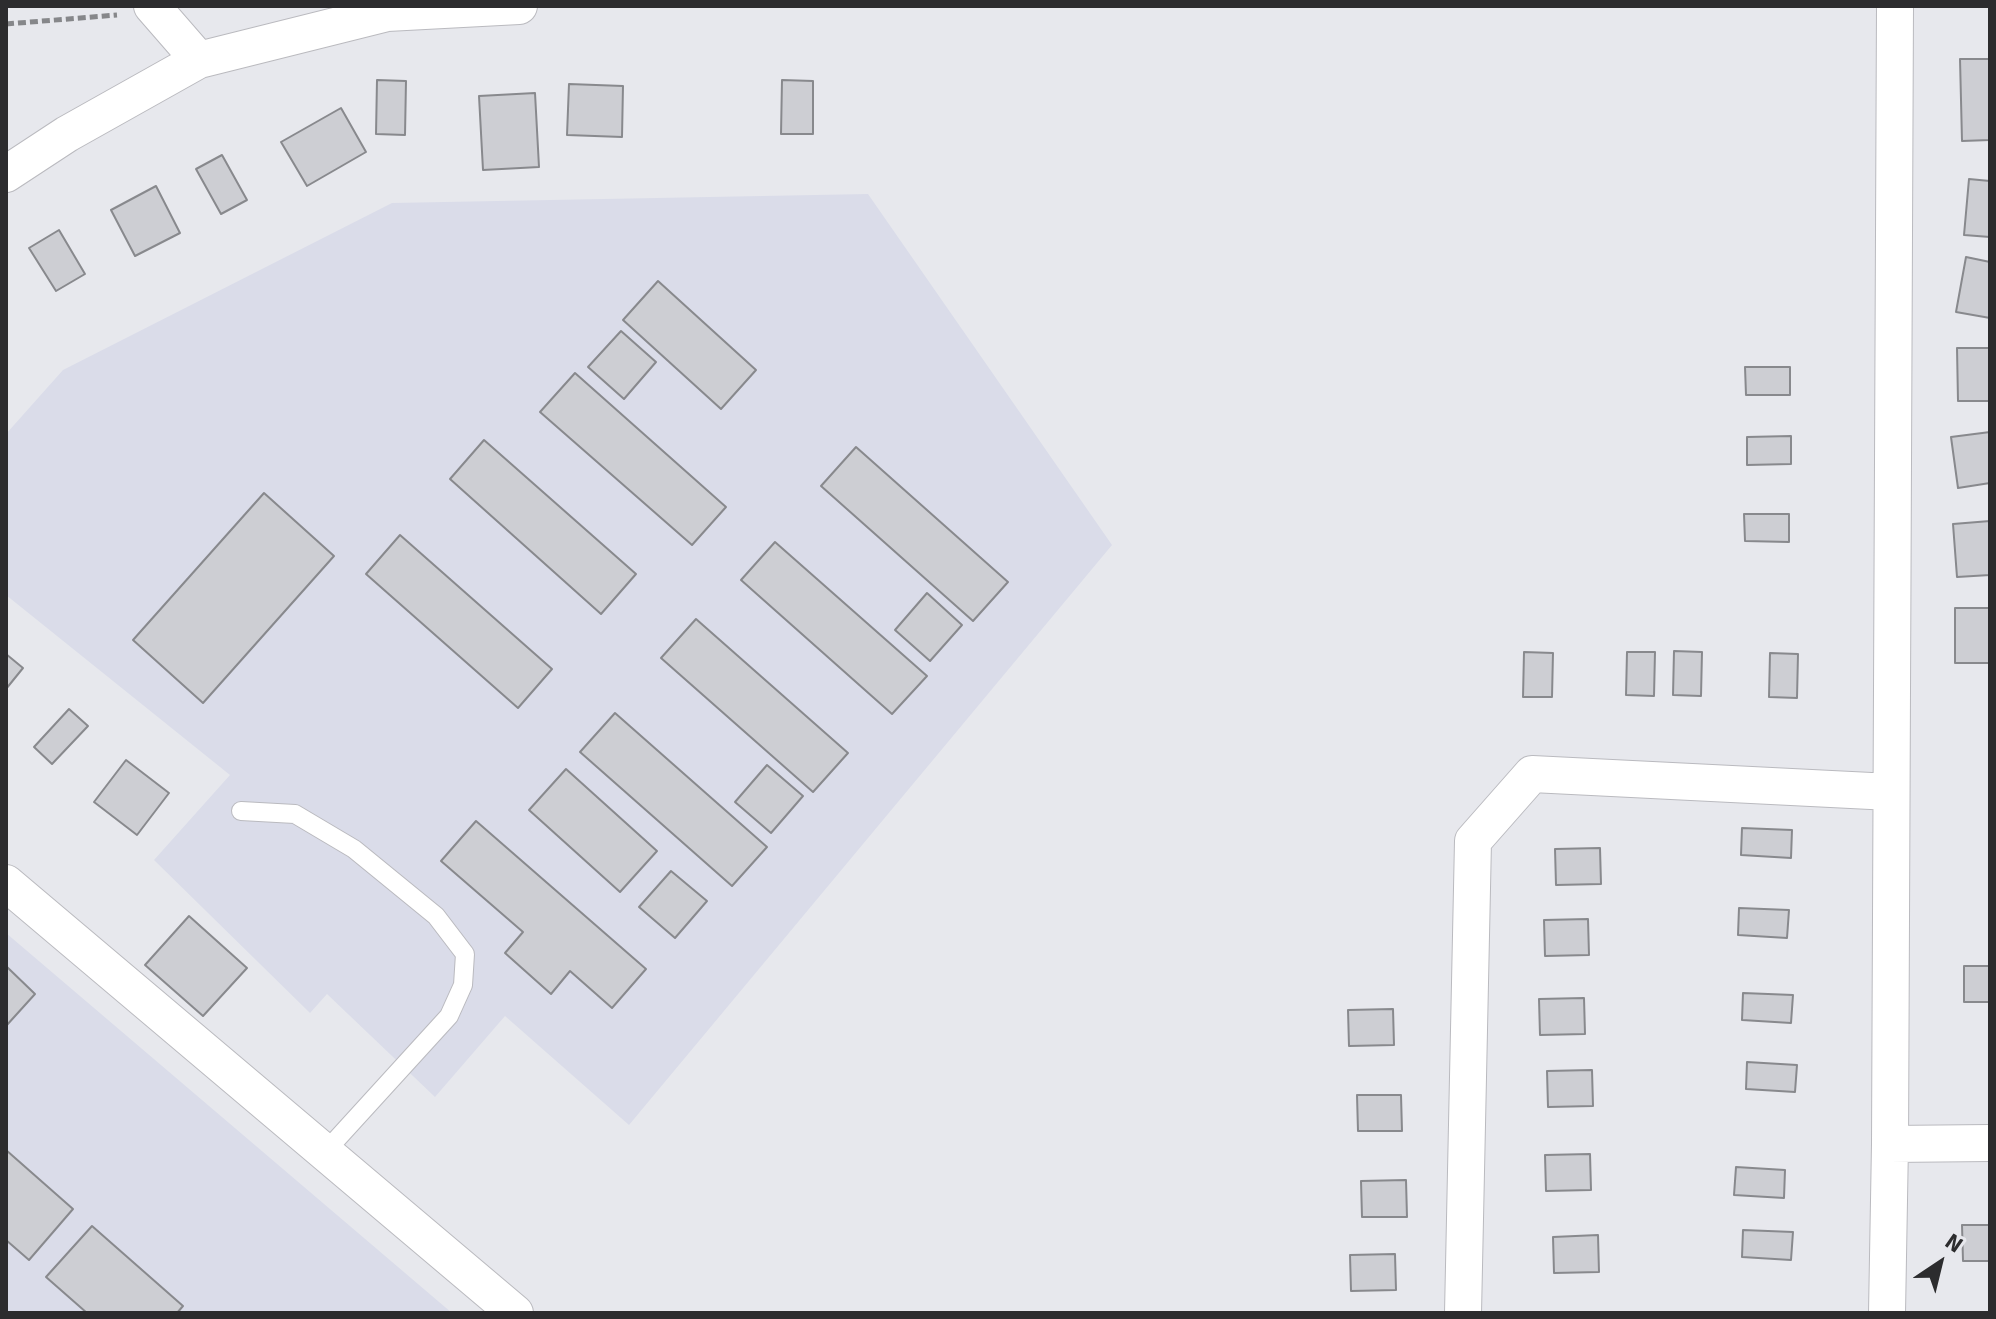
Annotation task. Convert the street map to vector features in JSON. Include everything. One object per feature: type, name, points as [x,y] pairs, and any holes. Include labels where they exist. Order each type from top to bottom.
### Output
[{"type":"street","points":[[6,174],[67,134],[199,60],[387,13],[519,6]]},
{"type":"street","points":[[1887,1313],[1895,6]]},
{"type":"street","points":[[154,9],[199,60]]},
{"type":"street","points":[[1463,1313],[1473,841],[1532,774],[1891,792]]},
{"type":"street","points":[[6,883],[515,1313]]},
{"type":"street","points":[[1890,1144],[1990,1143]]},
{"type":"lane","points":[[241,811],[295,814],[354,849],[436,916],[465,954],[463,985],[449,1016],[325,1152]]},
{"type":"path","points":[[6,24],[154,9]]},
{"type":"shaded area","points":[[868,194],[1112,545],[629,1125],[505,1016],[435,1097],[327,994],[310,1013],[154,860],[230,775],[6,595],[6,434],[63,370],[392,203]]},
{"type":"shaded area","points":[[6,933],[452,1313],[6,1313]]},
{"type":"building","points":[[1960,59],[1990,59],[1990,140],[1962,141]]},
{"type":"building","points":[[377,80],[406,81],[405,135],[376,134]]},
{"type":"building","points":[[782,80],[813,81],[813,134],[781,134]]},
{"type":"building","points":[[569,84],[623,86],[622,137],[567,135]]},
{"type":"building","points":[[535,93],[539,167],[483,170],[479,96]]},
{"type":"building","points":[[341,108],[366,152],[307,186],[281,142]]},
{"type":"building","points":[[222,155],[247,200],[221,214],[196,169]]},
{"type":"building","points":[[1969,179],[1990,181],[1990,237],[1964,235]]},
{"type":"building","points":[[156,186],[180,233],[135,256],[111,210]]},
{"type":"building","points":[[59,230],[85,274],[56,291],[29,248]]},
{"type":"building","points":[[1966,257],[1990,262],[1990,318],[1956,312]]},
{"type":"building","points":[[658,281],[756,370],[721,409],[623,320]]},
{"type":"building","points":[[621,331],[656,362],[624,399],[588,367]]},
{"type":"building","points":[[1957,348],[1990,348],[1990,401],[1958,401]]},
{"type":"building","points":[[1745,367],[1790,367],[1790,395],[1746,395]]},
{"type":"building","points":[[575,373],[726,507],[692,545],[540,412]]},
{"type":"building","points":[[1990,432],[1990,483],[1958,488],[1951,437]]},
{"type":"building","points":[[1791,436],[1791,464],[1747,465],[1747,437]]},
{"type":"building","points":[[484,440],[636,574],[601,614],[450,479]]},
{"type":"building","points":[[856,447],[1008,582],[973,621],[821,486]]},
{"type":"building","points":[[264,493],[334,556],[203,703],[133,640]]},
{"type":"building","points":[[1744,514],[1789,514],[1789,542],[1745,541]]},
{"type":"building","points":[[1990,521],[1990,575],[1957,577],[1953,524]]},
{"type":"building","points":[[400,535],[552,669],[518,708],[366,574]]},
{"type":"building","points":[[775,542],[927,676],[892,714],[741,580]]},
{"type":"building","points":[[927,593],[962,625],[930,661],[895,630]]},
{"type":"building","points":[[1955,608],[1990,608],[1990,663],[1955,663]]},
{"type":"building","points":[[696,619],[848,753],[813,792],[661,658]]},
{"type":"building","points":[[1674,651],[1702,652],[1701,696],[1673,695]]},
{"type":"building","points":[[1524,652],[1553,653],[1552,697],[1523,697]]},
{"type":"building","points":[[1627,652],[1655,652],[1654,696],[1626,695]]},
{"type":"building","points":[[1770,653],[1798,654],[1797,698],[1769,697]]},
{"type":"building","points":[[6,654],[23,668],[6,689]]},
{"type":"building","points":[[69,709],[88,726],[52,764],[34,747]]},
{"type":"building","points":[[615,713],[767,847],[732,886],[580,752]]},
{"type":"building","points":[[126,760],[169,793],[137,835],[94,802]]},
{"type":"building","points":[[767,765],[803,796],[771,833],[735,802]]},
{"type":"building","points":[[566,769],[657,851],[620,892],[529,810]]},
{"type":"building","points":[[476,821],[646,969],[612,1008],[570,971],[551,994],[505,953],[523,932],[441,861]]},
{"type":"building","points":[[1742,828],[1792,830],[1791,858],[1741,855]]},
{"type":"building","points":[[1600,848],[1601,884],[1556,885],[1555,849]]},
{"type":"building","points":[[671,871],[707,901],[675,938],[639,907]]},
{"type":"building","points":[[1739,908],[1789,910],[1787,938],[1738,935]]},
{"type":"building","points":[[189,916],[247,968],[203,1016],[145,965]]},
{"type":"building","points":[[1588,919],[1589,955],[1545,956],[1544,920]]},
{"type":"building","points":[[6,966],[35,994],[6,1026]]},
{"type":"building","points":[[1964,966],[1990,966],[1990,1002],[1964,1002]]},
{"type":"building","points":[[1743,993],[1793,995],[1791,1023],[1742,1020]]},
{"type":"building","points":[[1584,998],[1585,1034],[1540,1035],[1539,999]]},
{"type":"building","points":[[1393,1009],[1394,1045],[1349,1046],[1348,1010]]},
{"type":"building","points":[[1747,1062],[1797,1065],[1795,1092],[1746,1089]]},
{"type":"building","points":[[1592,1070],[1593,1106],[1548,1107],[1547,1071]]},
{"type":"building","points":[[1357,1095],[1401,1095],[1402,1131],[1358,1131]]},
{"type":"building","points":[[6,1150],[73,1209],[29,1260],[6,1240]]},
{"type":"building","points":[[1590,1154],[1591,1190],[1546,1191],[1545,1155]]},
{"type":"building","points":[[1736,1167],[1785,1170],[1784,1198],[1734,1195]]},
{"type":"building","points":[[1406,1180],[1407,1217],[1362,1217],[1361,1181]]},
{"type":"building","points":[[1962,1225],[1990,1225],[1990,1261],[1963,1261]]},
{"type":"building","points":[[92,1226],[183,1306],[177,1313],[87,1313],[46,1277]]},
{"type":"building","points":[[1743,1230],[1793,1232],[1791,1260],[1742,1257]]},
{"type":"building","points":[[1598,1235],[1599,1272],[1554,1273],[1553,1237]]},
{"type":"building","points":[[1395,1254],[1396,1290],[1351,1291],[1350,1255]]}]
